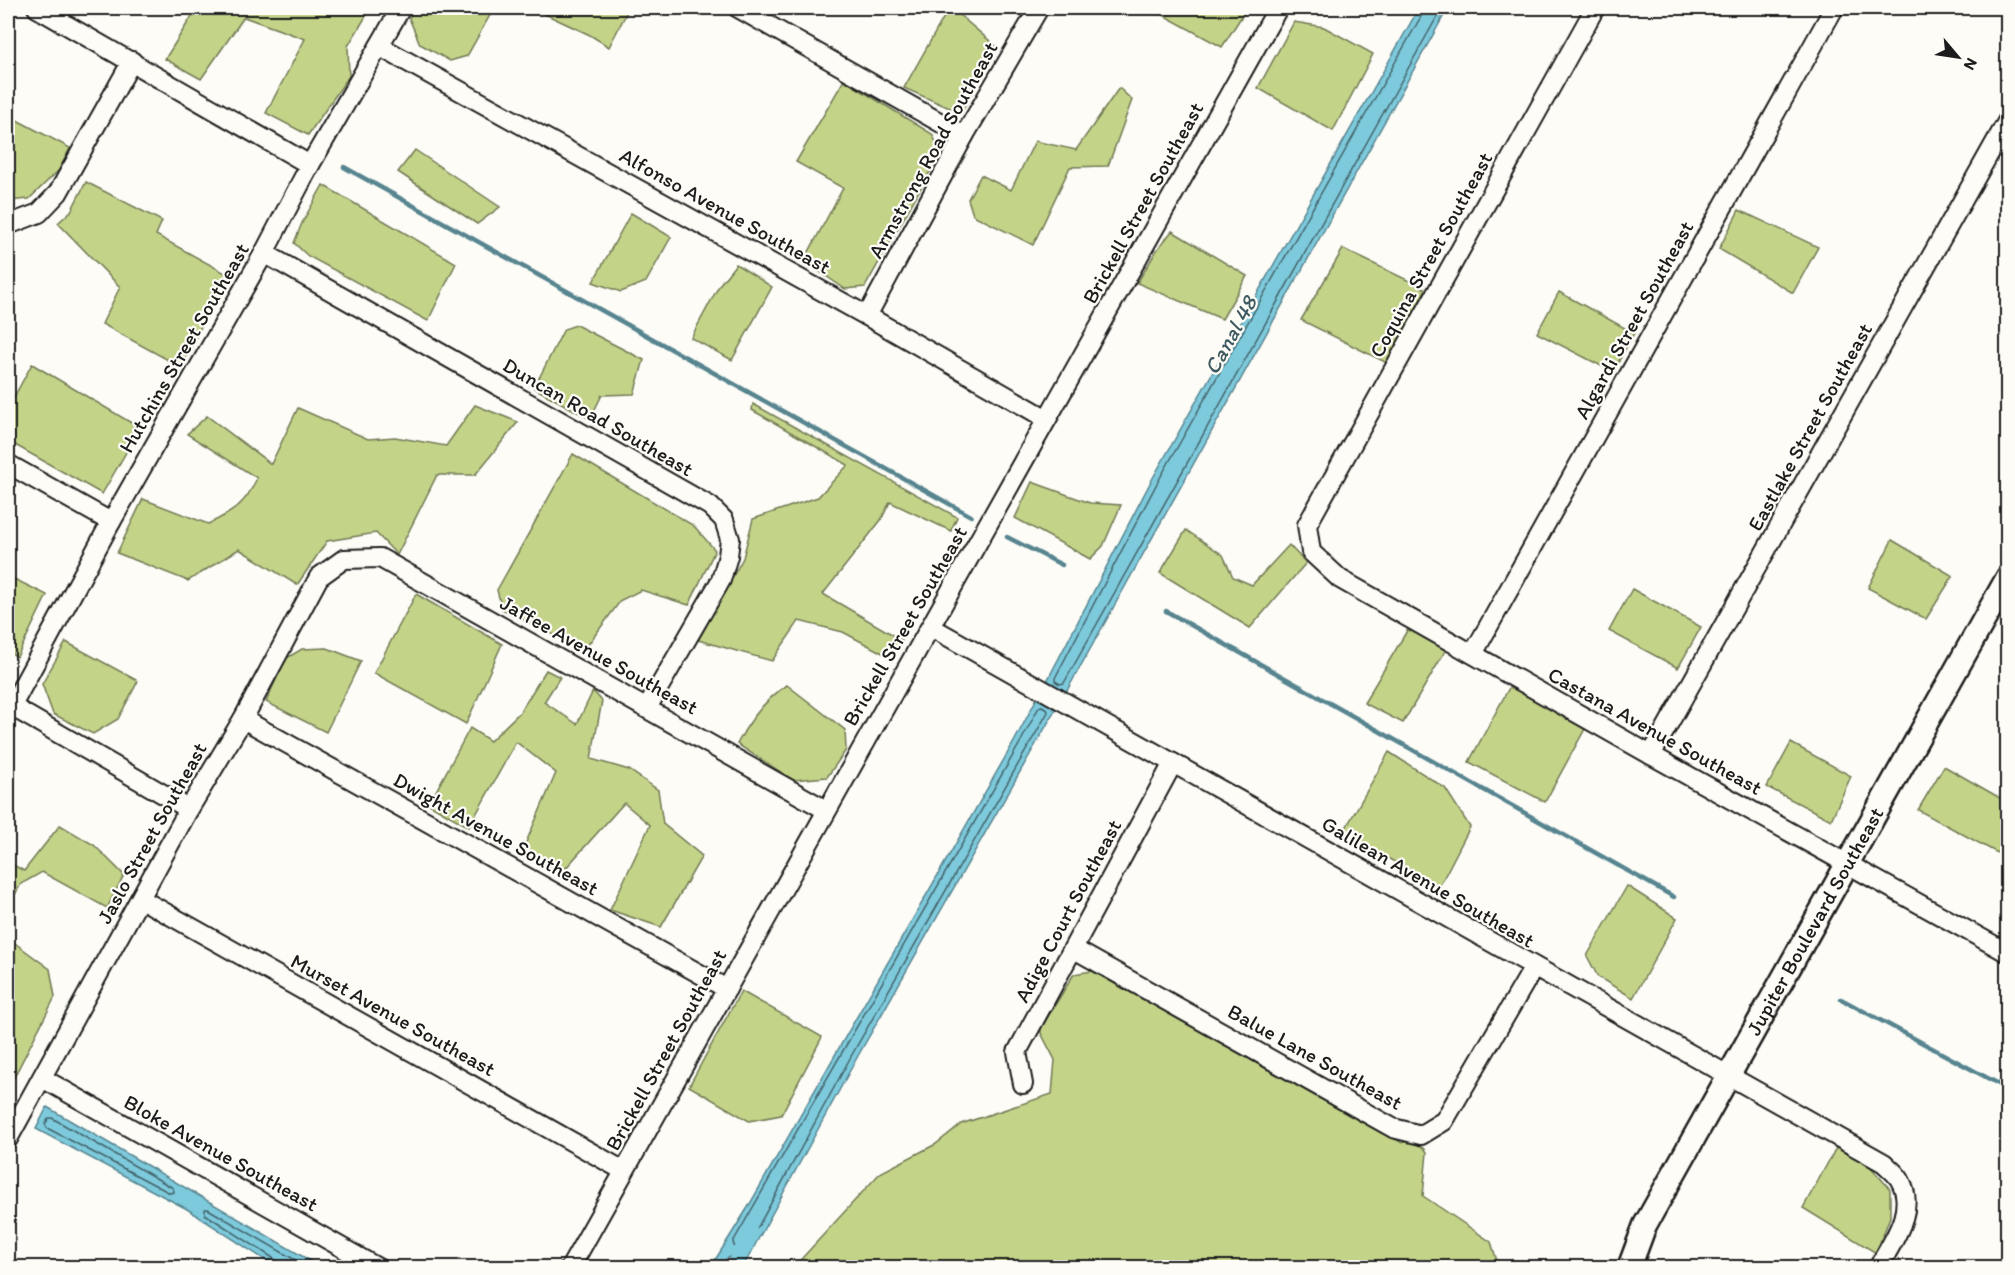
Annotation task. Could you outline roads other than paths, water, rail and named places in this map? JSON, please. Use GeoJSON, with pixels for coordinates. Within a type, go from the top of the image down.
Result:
{"type":"FeatureCollection","features":[{"type":"Feature","properties":{"kind":"street"},"geometry":{"type":"LineString","coordinates":[[37,8],[310,165]]}},
{"type":"Feature","properties":{"kind":"street","name":"Hutchins Street Southeast"},"geometry":{"type":"LineString","coordinates":[[9,709],[111,522],[264,253],[310,165],[401,8]]}},
{"type":"Feature","properties":{"kind":"street"},"geometry":{"type":"LineString","coordinates":[[738,8],[964,136]]}},
{"type":"Feature","properties":{"kind":"street","name":"Armstrong Road Southeast"},"geometry":{"type":"LineString","coordinates":[[867,316],[964,136],[1039,8]]}},
{"type":"Feature","properties":{"kind":"street","name":"Brickell Street Southeast"},"geometry":{"type":"LineString","coordinates":[[570,1268],[1278,8]]}},
{"type":"Feature","properties":{"kind":"street","name":"Coquina Street Southeast"},"geometry":{"type":"LineString","coordinates":[[1307,525],[1595,8]]}},
{"type":"Feature","properties":{"kind":"street","name":"Algardi Street Southeast"},"geometry":{"type":"LineString","coordinates":[[1473,654],[1834,8]]}},
{"type":"Feature","properties":{"kind":"street","name":"Alfonso Avenue Southeast"},"geometry":{"type":"LineString","coordinates":[[379,46],[1047,418]]}},
{"type":"Feature","properties":{"kind":"street"},"geometry":{"type":"LineString","coordinates":[[8,222],[14,224],[39,213],[58,193],[132,61]]}},
{"type":"Feature","properties":{"kind":"street","name":"Eastlake Street Southeast"},"geometry":{"type":"LineString","coordinates":[[1651,755],[2007,120]]}},
{"type":"Feature","properties":{"kind":"street","name":"Duncan Road Southeast"},"geometry":{"type":"LineString","coordinates":[[264,253],[710,506],[724,520],[730,539],[721,580],[647,708]]}},
{"type":"Feature","properties":{"kind":"street"},"geometry":{"type":"LineString","coordinates":[[8,464],[111,522]]}},
{"type":"Feature","properties":{"kind":"street","name":"Castana Avenue Southeast"},"geometry":{"type":"LineString","coordinates":[[1307,525],[1311,552],[1340,579],[2007,953]]}},
{"type":"Feature","properties":{"kind":"street","name":"Jaffee Avenue Southeast"},"geometry":{"type":"LineString","coordinates":[[344,559],[381,558],[826,810]]}},
{"type":"Feature","properties":{"kind":"street","name":"Jaslo Street Southeast"},"geometry":{"type":"LineString","coordinates":[[8,1138],[189,808],[243,718],[319,577],[344,559]]}},
{"type":"Feature","properties":{"kind":"street","name":"Jupiter Boulevard Southeast"},"geometry":{"type":"LineString","coordinates":[[1629,1268],[1645,1225],[2007,577]]}},
{"type":"Feature","properties":{"kind":"street","name":"Galilean Avenue Southeast"},"geometry":{"type":"LineString","coordinates":[[931,627],[1884,1163],[1900,1179],[1905,1194],[1906,1211],[1900,1228],[1878,1268]]}},
{"type":"Feature","properties":{"kind":"street"},"geometry":{"type":"LineString","coordinates":[[9,709],[189,808]]}},
{"type":"Feature","properties":{"kind":"street","name":"Dwight Avenue Southeast"},"geometry":{"type":"LineString","coordinates":[[243,718],[727,989]]}},
{"type":"Feature","properties":{"kind":"street","name":"Adige Court Southeast"},"geometry":{"type":"LineString","coordinates":[[1023,1084],[1017,1053],[1173,763]]}},
{"type":"Feature","properties":{"kind":"street","name":"Murset Avenue Southeast"},"geometry":{"type":"LineString","coordinates":[[141,898],[624,1171]]}},
{"type":"Feature","properties":{"kind":"street","name":"Balue Lane Southeast"},"geometry":{"type":"LineString","coordinates":[[1074,949],[1393,1128],[1421,1135],[1444,1121],[1534,967]]}},
{"type":"Feature","properties":{"kind":"street","name":"Bloke Avenue Southeast"},"geometry":{"type":"LineString","coordinates":[[42,1078],[378,1268]]}},
{"type":"Feature","properties":{"kind":"water"},"geometry":{"type":"Polygon","coordinates":[[[1419,8],[1448,8],[1065,694],[1046,683],[1150,483],[1419,8]]]}},
{"type":"Feature","properties":{"kind":"water"},"geometry":{"type":"Polygon","coordinates":[[[1038,696],[1057,707],[859,1054],[743,1267],[744,1258],[736,1253],[714,1267],[712,1265],[747,1209],[1038,696]]]}},
{"type":"Feature","properties":{"kind":"water"},"geometry":{"type":"Polygon","coordinates":[[[47,1107],[321,1267],[276,1267],[187,1209],[36,1129],[47,1107]]]}},
{"type":"Feature","properties":{"kind":"waterway"},"geometry":{"type":"LineString","coordinates":[[344,167],[971,516]]}},
{"type":"Feature","properties":{"kind":"waterway"},"geometry":{"type":"LineString","coordinates":[[1007,537],[1062,565]]}},
{"type":"Feature","properties":{"kind":"waterway"},"geometry":{"type":"LineString","coordinates":[[1166,611],[1674,897]]}},
{"type":"Feature","properties":{"kind":"waterway"},"geometry":{"type":"LineString","coordinates":[[1841,999],[2008,1089]]}},
{"type":"Feature","properties":{"kind":"waterway"},"geometry":{"type":"LineString","coordinates":[[737,1260],[751,1234]]}},
{"type":"Feature","properties":{"kind":"water label","name":"Canal 48"},"geometry":{"type":"Point","coordinates":[1230,335]}}]}
